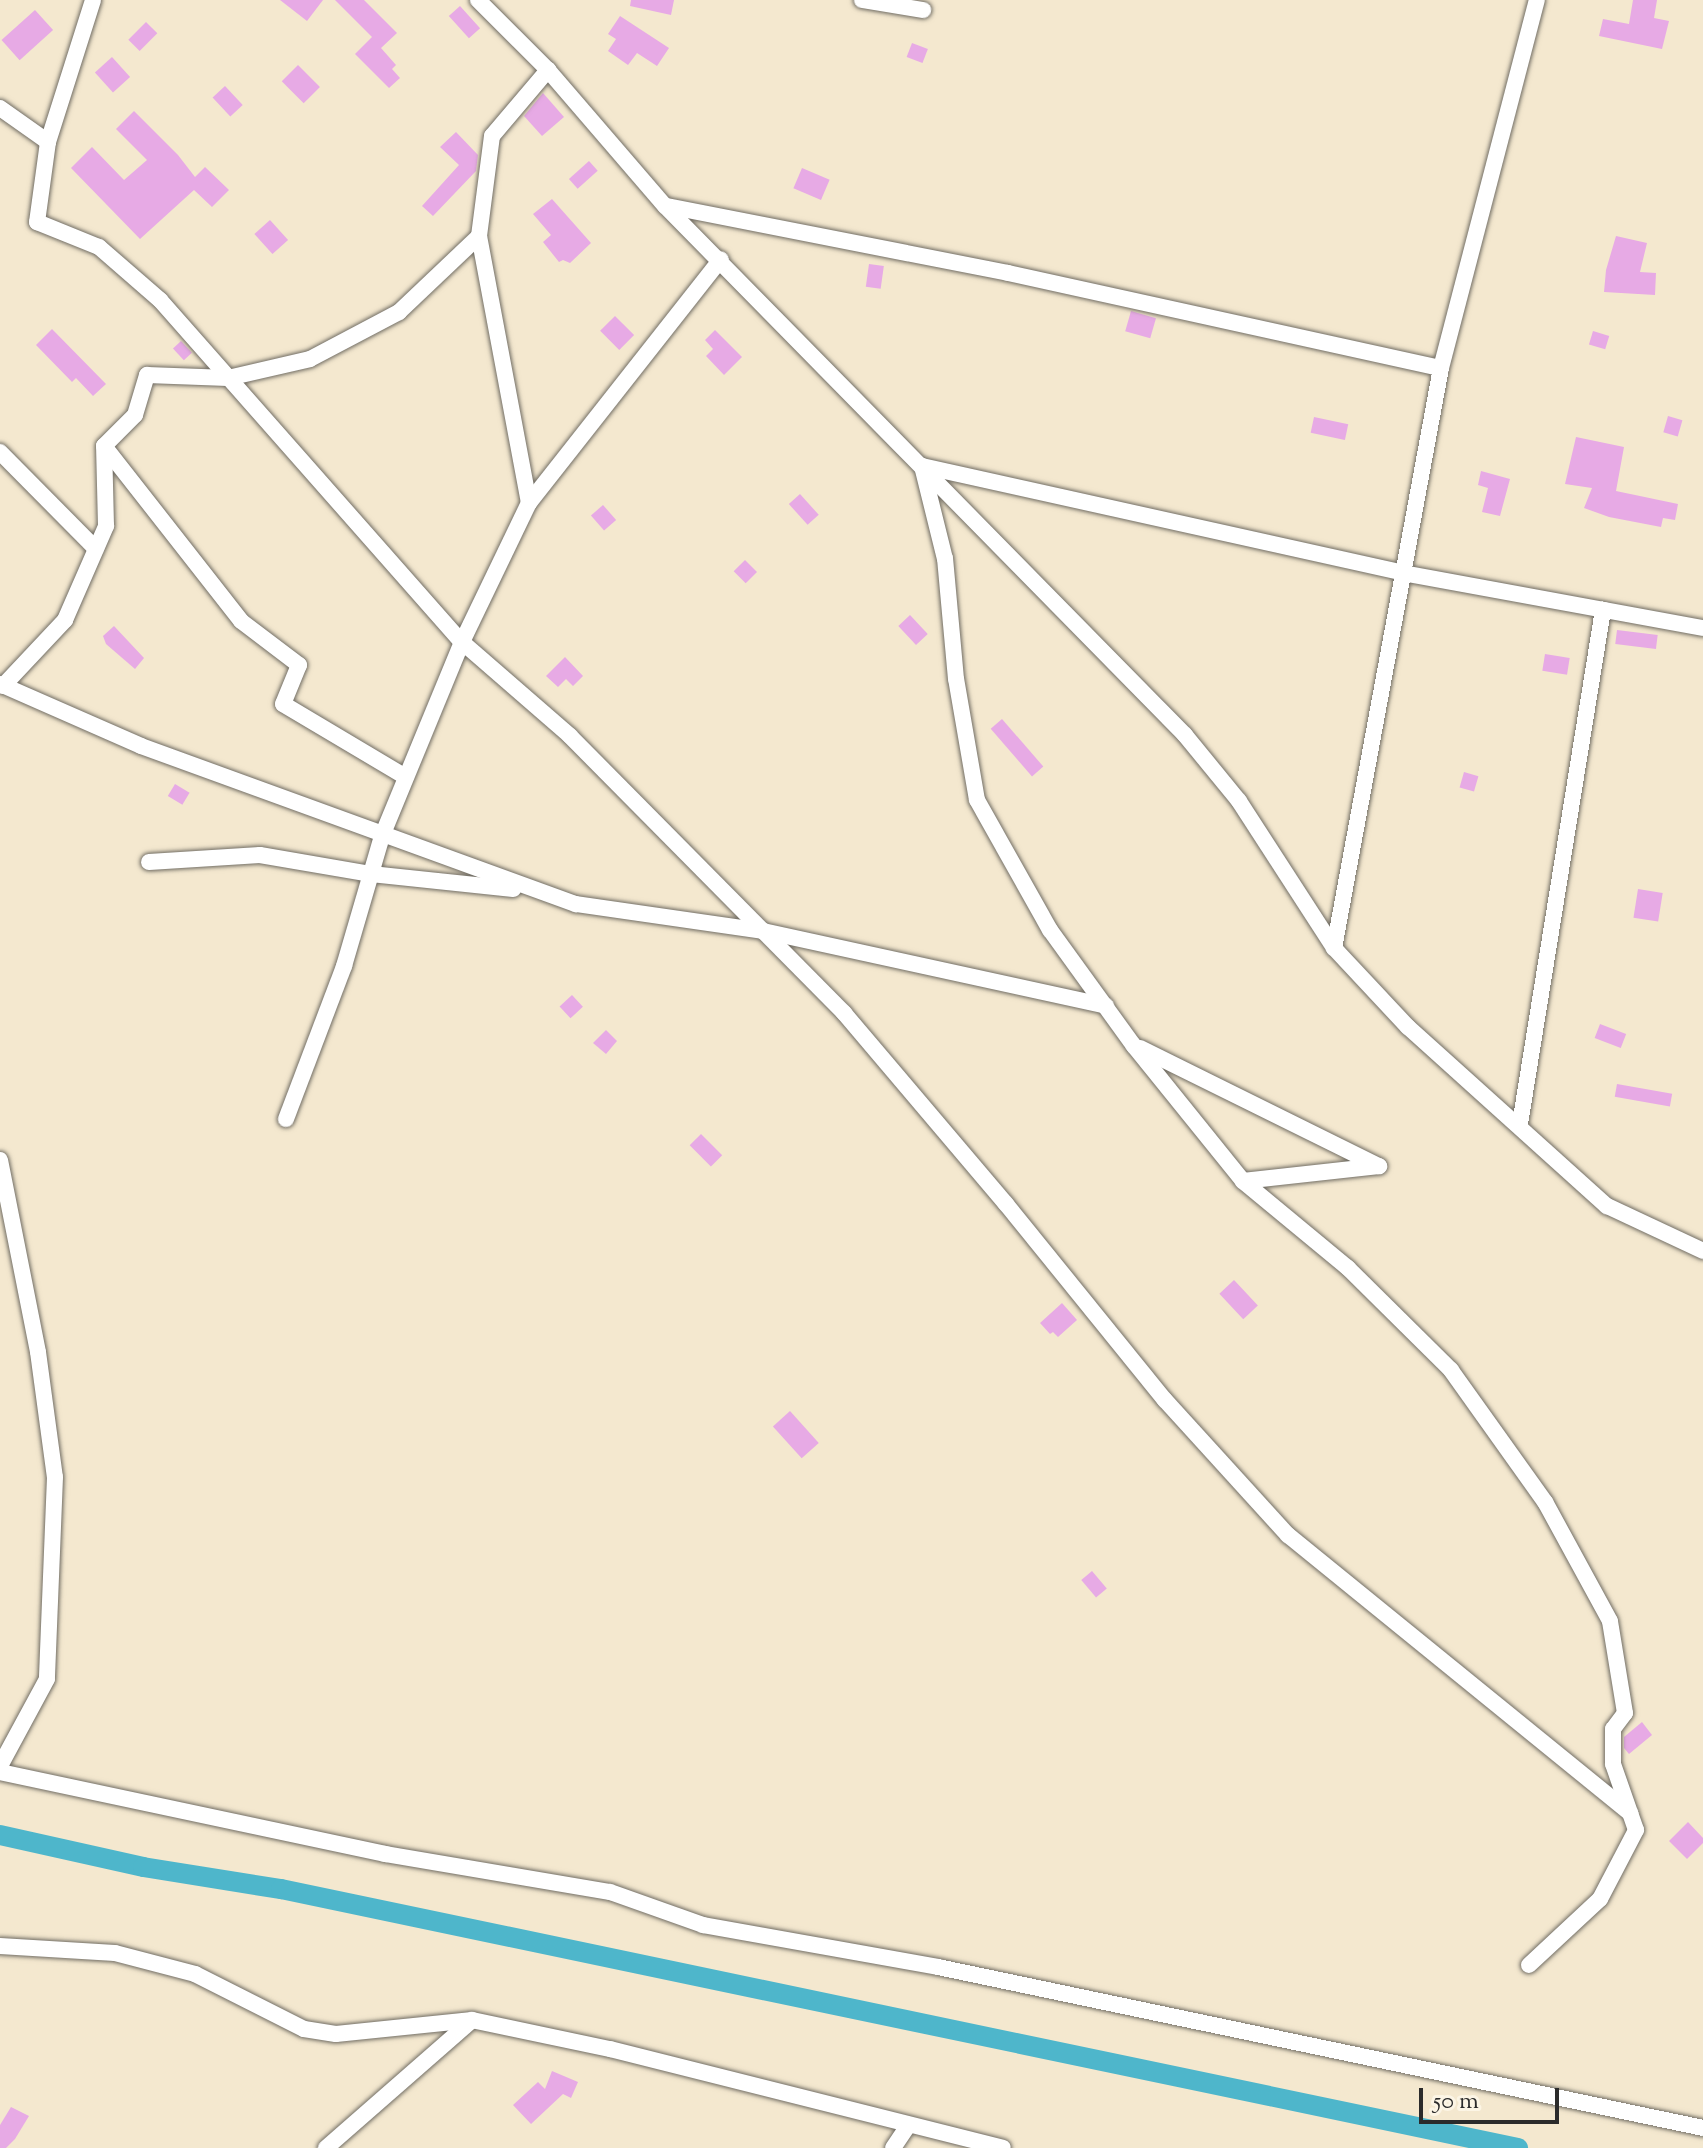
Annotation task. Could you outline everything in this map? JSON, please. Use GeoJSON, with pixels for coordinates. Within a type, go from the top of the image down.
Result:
{"type":"FeatureCollection","features":[{"type":"Feature","properties":{"kind":"street"},"geometry":{"type":"LineString","coordinates":[[93,0],[48,142],[37,222],[99,247],[160,300],[462,642],[570,736],[844,1013],[1006,1204],[1165,1400],[1288,1535],[1630,1813]]}},
{"type":"Feature","properties":{"kind":"street"},"geometry":{"type":"LineString","coordinates":[[478,0],[548,70],[665,206],[721,259],[1185,735],[1239,801],[1334,948],[1408,1027],[1520,1124],[1607,1206],[1703,1251]]}},
{"type":"Feature","properties":{"kind":"street"},"geometry":{"type":"LineString","coordinates":[[862,0],[923,10]]}},
{"type":"Feature","properties":{"kind":"street"},"geometry":{"type":"LineString","coordinates":[[1334,948],[1441,368],[1537,0]]}},
{"type":"Feature","properties":{"kind":"street"},"geometry":{"type":"LineString","coordinates":[[529,503],[479,236],[492,136],[548,70]]}},
{"type":"Feature","properties":{"kind":"street"},"geometry":{"type":"LineString","coordinates":[[0,108],[48,142]]}},
{"type":"Feature","properties":{"kind":"street"},"geometry":{"type":"LineString","coordinates":[[665,206],[1008,273],[1441,368]]}},
{"type":"Feature","properties":{"kind":"street"},"geometry":{"type":"LineString","coordinates":[[479,236],[399,312],[310,359],[228,378],[147,375],[135,415],[104,446],[106,526],[65,620],[2,685],[141,746],[576,904],[763,931],[1106,1006]]}},
{"type":"Feature","properties":{"kind":"street"},"geometry":{"type":"LineString","coordinates":[[286,1119],[344,966],[382,836],[462,642],[529,503],[721,259]]}},
{"type":"Feature","properties":{"kind":"street"},"geometry":{"type":"LineString","coordinates":[[104,446],[241,621],[299,665],[283,704],[406,777]]}},
{"type":"Feature","properties":{"kind":"street"},"geometry":{"type":"LineString","coordinates":[[0,452],[96,549]]}},
{"type":"Feature","properties":{"kind":"street"},"geometry":{"type":"LineString","coordinates":[[922,466],[1403,573],[1703,628]]}},
{"type":"Feature","properties":{"kind":"street"},"geometry":{"type":"LineString","coordinates":[[922,466],[945,559],[956,679],[977,800],[1050,930],[1134,1046],[1243,1181],[1348,1268],[1451,1370],[1545,1502],[1610,1621],[1625,1713],[1613,1729],[1613,1764],[1636,1830],[1600,1899],[1529,1965]]}},
{"type":"Feature","properties":{"kind":"street"},"geometry":{"type":"LineString","coordinates":[[1520,1124],[1603,610]]}},
{"type":"Feature","properties":{"kind":"street"},"geometry":{"type":"LineString","coordinates":[[149,862],[260,855],[371,874],[541,892]]}},
{"type":"Feature","properties":{"kind":"street"},"geometry":{"type":"LineString","coordinates":[[1134,1046],[1379,1166],[1243,1181]]}},
{"type":"Feature","properties":{"kind":"street"},"geometry":{"type":"LineString","coordinates":[[0,1160],[38,1352],[55,1477],[47,1679],[0,1766]]}},
{"type":"Feature","properties":{"kind":"street"},"geometry":{"type":"LineString","coordinates":[[0,1772],[385,1854],[610,1892],[703,1925],[938,1967],[1703,2128]]}},
{"type":"Feature","properties":{"kind":"street"},"geometry":{"type":"LineString","coordinates":[[0,1946],[115,1953],[195,1974],[304,2029],[336,2034],[472,2020],[610,2049],[907,2127],[1003,2148]]}},
{"type":"Feature","properties":{"kind":"street"},"geometry":{"type":"LineString","coordinates":[[326,2148],[472,2020]]}},
{"type":"Feature","properties":{"kind":"street"},"geometry":{"type":"LineString","coordinates":[[893,2148],[907,2127]]}},
{"type":"Feature","properties":{"kind":"building"},"geometry":{"type":"Polygon","coordinates":[[[280,0],[323,0],[307,21],[280,0]]]}},
{"type":"Feature","properties":{"kind":"building"},"geometry":{"type":"Polygon","coordinates":[[[335,0],[364,0],[397,33],[381,48],[396,65],[392,69],[400,78],[389,88],[355,54],[372,37],[335,0]]]}},
{"type":"Feature","properties":{"kind":"building"},"geometry":{"type":"Polygon","coordinates":[[[631,0],[674,0],[671,15],[630,6],[631,0]]]}},
{"type":"Feature","properties":{"kind":"building"},"geometry":{"type":"Polygon","coordinates":[[[1633,0],[1657,0],[1654,18],[1669,21],[1662,49],[1599,36],[1603,19],[1629,24],[1633,0]]]}},
{"type":"Feature","properties":{"kind":"building"},"geometry":{"type":"Polygon","coordinates":[[[460,6],[480,28],[469,38],[449,16],[460,6]]]}},
{"type":"Feature","properties":{"kind":"building"},"geometry":{"type":"Polygon","coordinates":[[[35,10],[53,30],[20,60],[2,40],[35,10]]]}},
{"type":"Feature","properties":{"kind":"building"},"geometry":{"type":"Polygon","coordinates":[[[620,16],[669,48],[657,66],[637,53],[628,65],[608,51],[616,39],[608,34],[620,16]]]}},
{"type":"Feature","properties":{"kind":"building"},"geometry":{"type":"Polygon","coordinates":[[[146,22],[157,33],[140,51],[128,40],[146,22]]]}},
{"type":"Feature","properties":{"kind":"building"},"geometry":{"type":"Polygon","coordinates":[[[912,43],[928,49],[922,63],[907,57],[912,43]]]}},
{"type":"Feature","properties":{"kind":"building"},"geometry":{"type":"Polygon","coordinates":[[[112,57],[130,77],[113,92],[95,72],[112,57]]]}},
{"type":"Feature","properties":{"kind":"building"},"geometry":{"type":"Polygon","coordinates":[[[298,65],[320,87],[304,103],[282,81],[298,65]]]}},
{"type":"Feature","properties":{"kind":"building"},"geometry":{"type":"Polygon","coordinates":[[[225,86],[243,105],[230,117],[213,98],[225,86]]]}},
{"type":"Feature","properties":{"kind":"building"},"geometry":{"type":"Polygon","coordinates":[[[543,93],[564,117],[542,136],[524,116],[543,93]]]}},
{"type":"Feature","properties":{"kind":"building"},"geometry":{"type":"Polygon","coordinates":[[[134,111],[178,155],[195,177],[205,167],[229,190],[212,207],[194,190],[140,239],[71,168],[92,147],[124,180],[147,160],[116,129],[134,111]]]}},
{"type":"Feature","properties":{"kind":"building"},"geometry":{"type":"Polygon","coordinates":[[[456,132],[478,155],[476,171],[433,216],[422,206],[459,165],[440,147],[456,132]]]}},
{"type":"Feature","properties":{"kind":"building"},"geometry":{"type":"Polygon","coordinates":[[[589,161],[598,171],[578,189],[569,179],[589,161]]]}},
{"type":"Feature","properties":{"kind":"building"},"geometry":{"type":"Polygon","coordinates":[[[802,168],[830,180],[821,200],[793,188],[802,168]]]}},
{"type":"Feature","properties":{"kind":"building"},"geometry":{"type":"Polygon","coordinates":[[[552,199],[591,243],[570,263],[559,262],[543,242],[551,235],[533,214],[552,199]]]}},
{"type":"Feature","properties":{"kind":"building"},"geometry":{"type":"Polygon","coordinates":[[[270,220],[288,240],[272,254],[254,234],[270,220]]]}},
{"type":"Feature","properties":{"kind":"building"},"geometry":{"type":"Polygon","coordinates":[[[1616,236],[1647,243],[1640,272],[1656,273],[1655,295],[1604,292],[1606,270],[1616,236]]]}},
{"type":"Feature","properties":{"kind":"building"},"geometry":{"type":"Polygon","coordinates":[[[869,264],[884,266],[881,289],[866,287],[869,264]]]}},
{"type":"Feature","properties":{"kind":"building"},"geometry":{"type":"Polygon","coordinates":[[[1131,311],[1156,318],[1150,338],[1125,331],[1131,311]]]}},
{"type":"Feature","properties":{"kind":"building"},"geometry":{"type":"Polygon","coordinates":[[[615,316],[634,335],[619,350],[600,331],[615,316]]]}},
{"type":"Feature","properties":{"kind":"building"},"geometry":{"type":"Polygon","coordinates":[[[52,329],[106,384],[93,396],[76,378],[72,382],[36,345],[52,329]]]}},
{"type":"Feature","properties":{"kind":"building"},"geometry":{"type":"Polygon","coordinates":[[[715,330],[742,357],[724,375],[706,356],[713,349],[705,340],[715,330]]]}},
{"type":"Feature","properties":{"kind":"building"},"geometry":{"type":"Polygon","coordinates":[[[1593,331],[1609,336],[1605,349],[1589,344],[1593,331]]]}},
{"type":"Feature","properties":{"kind":"building"},"geometry":{"type":"Polygon","coordinates":[[[181,341],[192,353],[184,360],[173,349],[181,341]]]}},
{"type":"Feature","properties":{"kind":"building"},"geometry":{"type":"Polygon","coordinates":[[[1668,416],[1682,420],[1678,436],[1663,432],[1668,416]]]}},
{"type":"Feature","properties":{"kind":"building"},"geometry":{"type":"Polygon","coordinates":[[[1314,417],[1348,424],[1345,440],[1311,433],[1314,417]]]}},
{"type":"Feature","properties":{"kind":"building"},"geometry":{"type":"Polygon","coordinates":[[[1576,437],[1624,447],[1616,491],[1678,504],[1675,520],[1663,518],[1661,527],[1609,517],[1584,508],[1592,488],[1565,484],[1576,437]]]}},
{"type":"Feature","properties":{"kind":"building"},"geometry":{"type":"Polygon","coordinates":[[[1481,471],[1510,479],[1500,516],[1482,512],[1488,488],[1478,485],[1481,471]]]}},
{"type":"Feature","properties":{"kind":"building"},"geometry":{"type":"Polygon","coordinates":[[[800,494],[819,515],[808,525],[789,504],[800,494]]]}},
{"type":"Feature","properties":{"kind":"building"},"geometry":{"type":"Polygon","coordinates":[[[603,505],[616,520],[604,531],[591,515],[603,505]]]}},
{"type":"Feature","properties":{"kind":"building"},"geometry":{"type":"Polygon","coordinates":[[[745,560],[757,572],[746,583],[734,571],[745,560]]]}},
{"type":"Feature","properties":{"kind":"building"},"geometry":{"type":"Polygon","coordinates":[[[910,615],[928,634],[916,645],[898,626],[910,615]]]}},
{"type":"Feature","properties":{"kind":"building"},"geometry":{"type":"Polygon","coordinates":[[[114,626],[144,658],[135,669],[106,644],[103,636],[114,626]]]}},
{"type":"Feature","properties":{"kind":"building"},"geometry":{"type":"Polygon","coordinates":[[[1617,630],[1658,635],[1656,649],[1615,644],[1617,630]]]}},
{"type":"Feature","properties":{"kind":"building"},"geometry":{"type":"Polygon","coordinates":[[[1545,654],[1570,658],[1567,675],[1542,671],[1545,654]]]}},
{"type":"Feature","properties":{"kind":"building"},"geometry":{"type":"Polygon","coordinates":[[[565,657],[583,676],[573,686],[566,679],[558,687],[546,676],[565,657]]]}},
{"type":"Feature","properties":{"kind":"building"},"geometry":{"type":"Polygon","coordinates":[[[1002,719],[1043,767],[1032,776],[991,729],[1002,719]]]}},
{"type":"Feature","properties":{"kind":"building"},"geometry":{"type":"Polygon","coordinates":[[[1464,772],[1478,776],[1474,792],[1460,787],[1464,772]]]}},
{"type":"Feature","properties":{"kind":"building"},"geometry":{"type":"Polygon","coordinates":[[[175,784],[190,793],[182,805],[168,796],[175,784]]]}},
{"type":"Feature","properties":{"kind":"building"},"geometry":{"type":"Polygon","coordinates":[[[1638,889],[1663,893],[1658,922],[1633,918],[1638,889]]]}},
{"type":"Feature","properties":{"kind":"building"},"geometry":{"type":"Polygon","coordinates":[[[572,995],[583,1007],[570,1018],[560,1007],[572,995]]]}},
{"type":"Feature","properties":{"kind":"building"},"geometry":{"type":"Polygon","coordinates":[[[1600,1024],[1626,1034],[1621,1048],[1595,1038],[1600,1024]]]}},
{"type":"Feature","properties":{"kind":"building"},"geometry":{"type":"Polygon","coordinates":[[[606,1030],[617,1041],[606,1054],[593,1043],[606,1030]]]}},
{"type":"Feature","properties":{"kind":"building"},"geometry":{"type":"Polygon","coordinates":[[[1617,1084],[1672,1094],[1670,1107],[1615,1097],[1617,1084]]]}},
{"type":"Feature","properties":{"kind":"building"},"geometry":{"type":"Polygon","coordinates":[[[701,1134],[722,1155],[711,1167],[690,1145],[701,1134]]]}},
{"type":"Feature","properties":{"kind":"building"},"geometry":{"type":"Polygon","coordinates":[[[1234,1280],[1258,1306],[1243,1319],[1219,1294],[1234,1280]]]}},
{"type":"Feature","properties":{"kind":"building"},"geometry":{"type":"Polygon","coordinates":[[[1062,1303],[1077,1320],[1058,1337],[1053,1332],[1050,1334],[1040,1323],[1062,1303]]]}},
{"type":"Feature","properties":{"kind":"building"},"geometry":{"type":"Polygon","coordinates":[[[790,1411],[819,1443],[802,1458],[773,1426],[790,1411]]]}},
{"type":"Feature","properties":{"kind":"building"},"geometry":{"type":"Polygon","coordinates":[[[1092,1571],[1107,1589],[1096,1598],[1081,1580],[1092,1571]]]}},
{"type":"Feature","properties":{"kind":"building"},"geometry":{"type":"Polygon","coordinates":[[[1642,1722],[1652,1735],[1629,1754],[1624,1748],[1624,1737],[1642,1722]]]}},
{"type":"Feature","properties":{"kind":"building"},"geometry":{"type":"Polygon","coordinates":[[[1688,1822],[1703,1838],[1703,1843],[1687,1859],[1669,1841],[1688,1822]]]}},
{"type":"Feature","properties":{"kind":"building"},"geometry":{"type":"Polygon","coordinates":[[[552,2071],[578,2082],[571,2098],[563,2094],[531,2124],[513,2105],[538,2082],[545,2089],[552,2071]]]}},
{"type":"Feature","properties":{"kind":"building"},"geometry":{"type":"Polygon","coordinates":[[[11,2107],[29,2116],[15,2139],[6,2148],[0,2148],[0,2125],[11,2107]]]}},
{"type":"Feature","properties":{"kind":"waterway"},"geometry":{"type":"LineString","coordinates":[[0,1835],[143,1867],[281,1889],[1518,2148]]}}]}
